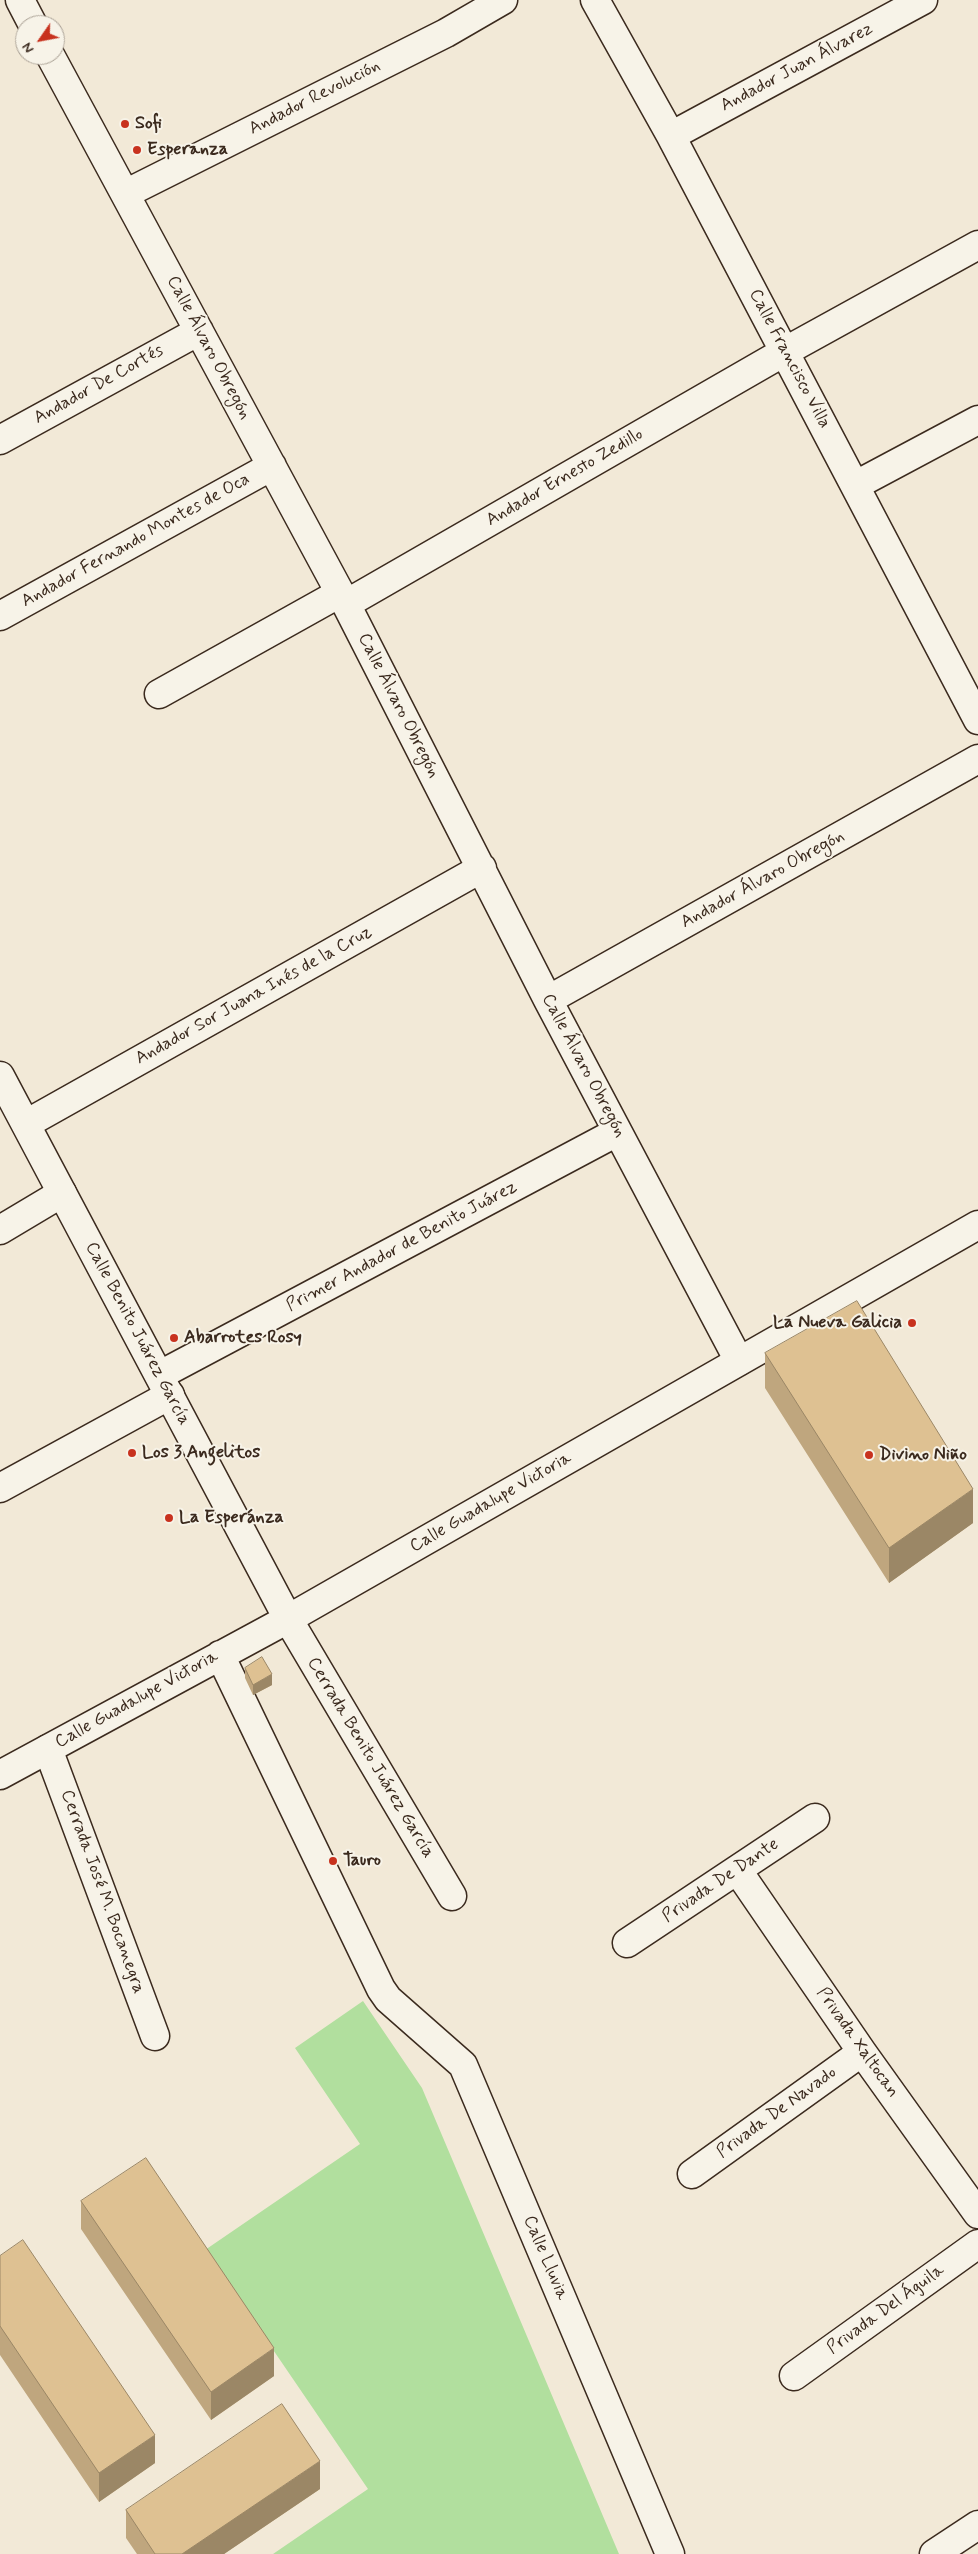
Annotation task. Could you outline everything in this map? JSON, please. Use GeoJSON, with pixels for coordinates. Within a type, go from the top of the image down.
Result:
{"type":"FeatureCollection","features":[{"type":"Feature","properties":{"kind":"street"},"geometry":{"type":"LineString","coordinates":[[20,0],[28,15]]}},
{"type":"Feature","properties":{"kind":"street","name":"Andador Revolución"},"geometry":{"type":"LineString","coordinates":[[126,194],[446,33],[503,0]]}},
{"type":"Feature","properties":{"kind":"street","name":"Calle Francisco Villa"},"geometry":{"type":"LineString","coordinates":[[595,0],[671,136],[978,720]]}},
{"type":"Feature","properties":{"kind":"street","name":"Andador Juan Álvarez"},"geometry":{"type":"LineString","coordinates":[[671,136],[923,0]]}},
{"type":"Feature","properties":{"kind":"street","name":"Calle Álvaro Obregón"},"geometry":{"type":"LineString","coordinates":[[55,65],[343,599],[548,1000],[739,1361]]}},
{"type":"Feature","properties":{"kind":"street","name":"Andador Ernesto Zedillo"},"geometry":{"type":"LineString","coordinates":[[158,694],[343,599],[978,245]]}},
{"type":"Feature","properties":{"kind":"street","name":"Andador De Cortés"},"geometry":{"type":"LineString","coordinates":[[0,440],[199,331]]}},
{"type":"Feature","properties":{"kind":"street"},"geometry":{"type":"LineString","coordinates":[[856,485],[978,420]]}},
{"type":"Feature","properties":{"kind":"street","name":"Andador Fernando Montes de Oca"},"geometry":{"type":"LineString","coordinates":[[0,616],[272,466]]}},
{"type":"Feature","properties":{"kind":"street","name":"Andador Álvaro Obregón"},"geometry":{"type":"LineString","coordinates":[[548,1000],[978,759]]}},
{"type":"Feature","properties":{"kind":"street","name":"Andador Sor Juana Inés de la Cruz"},"geometry":{"type":"LineString","coordinates":[[26,1124],[482,868]]}},
{"type":"Feature","properties":{"kind":"street","name":"Calle Benito Juárez García"},"geometry":{"type":"LineString","coordinates":[[0,1076],[288,1619]]}},
{"type":"Feature","properties":{"kind":"street","name":"Primer Andador de Benito Juárez"},"geometry":{"type":"LineString","coordinates":[[0,1488],[165,1385],[617,1132]]}},
{"type":"Feature","properties":{"kind":"street"},"geometry":{"type":"LineString","coordinates":[[0,1230],[62,1192]]}},
{"type":"Feature","properties":{"kind":"street","name":"Calle Guadalupe Victoria"},"geometry":{"type":"LineString","coordinates":[[0,1775],[288,1619],[978,1225]]}},
{"type":"Feature","properties":{"kind":"street","name":"Cerrada Benito Juárez García"},"geometry":{"type":"LineString","coordinates":[[288,1619],[452,1896]]}},
{"type":"Feature","properties":{"kind":"street","name":"Calle Lluvia"},"geometry":{"type":"LineString","coordinates":[[220,1655],[381,1989],[388,1999],[463,2065],[670,2554]]}},
{"type":"Feature","properties":{"kind":"street","name":"Cerrada José M. Bocanegra"},"geometry":{"type":"LineString","coordinates":[[48,1749],[155,2036]]}},
{"type":"Feature","properties":{"kind":"street","name":"Privada De Dante"},"geometry":{"type":"LineString","coordinates":[[627,1943],[738,1871],[815,1818]]}},
{"type":"Feature","properties":{"kind":"street","name":"Privada Xaltocan"},"geometry":{"type":"LineString","coordinates":[[738,1871],[862,2052],[978,2214]]}},
{"type":"Feature","properties":{"kind":"street","name":"Privada De Navado"},"geometry":{"type":"LineString","coordinates":[[692,2174],[862,2052]]}},
{"type":"Feature","properties":{"kind":"street","name":"Privada Del Águila"},"geometry":{"type":"LineString","coordinates":[[794,2376],[978,2244]]}},
{"type":"Feature","properties":{"kind":"street"},"geometry":{"type":"LineString","coordinates":[[934,2554],[978,2525]]}},
{"type":"Feature","properties":{"kind":"green space"},"geometry":{"type":"Polygon","coordinates":[[[363,2001],[422,2088],[619,2554],[273,2554],[368,2489],[205,2250],[360,2144],[295,2048],[363,2001]]]}},
{"type":"Feature","properties":{"kind":"building","name":"Divino Niño"},"geometry":{"type":"Polygon","coordinates":[[[857,1301],[973,1489],[889,1548],[765,1353],[857,1301]]]}},
{"type":"Feature","properties":{"kind":"building"},"geometry":{"type":"Polygon","coordinates":[[[262,1657],[272,1674],[253,1685],[245,1668],[262,1657]]]}},
{"type":"Feature","properties":{"kind":"building"},"geometry":{"type":"Polygon","coordinates":[[[146,2158],[274,2348],[211,2392],[81,2201],[146,2158]]]}},
{"type":"Feature","properties":{"kind":"building"},"geometry":{"type":"Polygon","coordinates":[[[23,2240],[155,2435],[99,2473],[0,2326],[0,2256],[23,2240]]]}},
{"type":"Feature","properties":{"kind":"building"},"geometry":{"type":"Polygon","coordinates":[[[282,2404],[320,2461],[182,2554],[155,2554],[126,2510],[282,2404]]]}},
{"type":"Feature","properties":{"kind":"place","name":"Sofi"},"geometry":{"type":"Point","coordinates":[125,124]}},
{"type":"Feature","properties":{"kind":"place","name":"Esperanza"},"geometry":{"type":"Point","coordinates":[137,150]}},
{"type":"Feature","properties":{"kind":"place","name":"La Nueva Galicia"},"geometry":{"type":"Point","coordinates":[912,1323]}},
{"type":"Feature","properties":{"kind":"place","name":"Abarrotes Rosy"},"geometry":{"type":"Point","coordinates":[174,1338]}},
{"type":"Feature","properties":{"kind":"place","name":"Los 3 Angelitos"},"geometry":{"type":"Point","coordinates":[132,1453]}},
{"type":"Feature","properties":{"kind":"place","name":"Divino Niño"},"geometry":{"type":"Point","coordinates":[869,1455]}},
{"type":"Feature","properties":{"kind":"place","name":"La Esperánza"},"geometry":{"type":"Point","coordinates":[169,1518]}},
{"type":"Feature","properties":{"kind":"place","name":"Tauro"},"geometry":{"type":"Point","coordinates":[333,1861]}}]}
